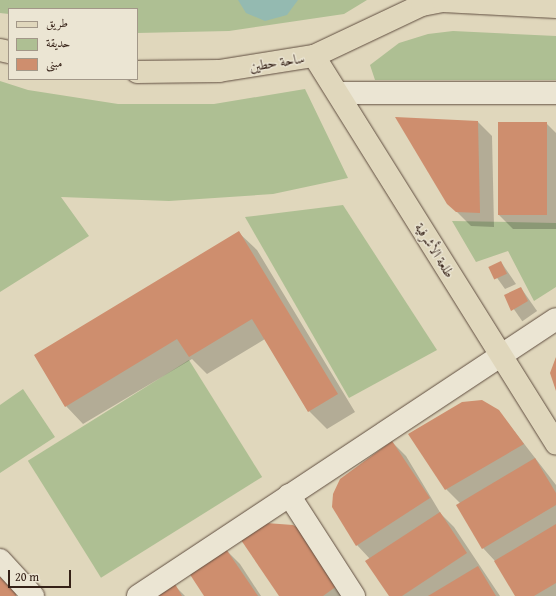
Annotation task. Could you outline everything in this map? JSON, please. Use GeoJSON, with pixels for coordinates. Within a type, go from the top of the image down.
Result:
{"type":"FeatureCollection","features":[{"type":"Feature","properties":{"kind":"main road","name":"ساحة حطين"},"geometry":{"type":"LineString","coordinates":[[138,72],[219,71],[314,56],[370,30],[398,0]]}},
{"type":"Feature","properties":{"kind":"main road"},"geometry":{"type":"LineString","coordinates":[[370,30],[422,6],[443,1],[556,7]]}},
{"type":"Feature","properties":{"kind":"main road","name":"طلعة الأشرفية"},"geometry":{"type":"LineString","coordinates":[[314,56],[500,357],[556,444]]}},
{"type":"Feature","properties":{"kind":"street"},"geometry":{"type":"LineString","coordinates":[[338,93],[556,93]]}},
{"type":"Feature","properties":{"kind":"street"},"geometry":{"type":"LineString","coordinates":[[138,596],[556,319]]}},
{"type":"Feature","properties":{"kind":"street"},"geometry":{"type":"LineString","coordinates":[[289,495],[354,596]]}},
{"type":"Feature","properties":{"kind":"street"},"geometry":{"type":"LineString","coordinates":[[0,560],[33,596]]}},
{"type":"Feature","properties":{"kind":"green space"},"geometry":{"type":"Polygon","coordinates":[[[0,0],[367,0],[344,14],[229,31],[138,33],[138,8],[8,8],[8,14],[0,13],[0,0]]]}},
{"type":"Feature","properties":{"kind":"green space"},"geometry":{"type":"Polygon","coordinates":[[[453,31],[556,36],[556,80],[375,80],[370,65],[399,43],[428,34],[453,31]]]}},
{"type":"Feature","properties":{"kind":"green space"},"geometry":{"type":"Polygon","coordinates":[[[0,81],[28,90],[118,104],[214,104],[305,89],[348,178],[273,194],[169,201],[61,197],[89,236],[0,292],[0,81]]]}},
{"type":"Feature","properties":{"kind":"green space"},"geometry":{"type":"Polygon","coordinates":[[[343,205],[437,350],[349,398],[245,217],[343,205]]]}},
{"type":"Feature","properties":{"kind":"green space"},"geometry":{"type":"Polygon","coordinates":[[[452,221],[556,223],[556,287],[534,301],[508,251],[476,262],[452,221]]]}},
{"type":"Feature","properties":{"kind":"green space"},"geometry":{"type":"Polygon","coordinates":[[[189,360],[262,477],[101,578],[28,461],[189,360]]]}},
{"type":"Feature","properties":{"kind":"green space"},"geometry":{"type":"Polygon","coordinates":[[[23,389],[55,437],[0,473],[0,405],[23,389]]]}},
{"type":"Feature","properties":{"kind":"water"},"geometry":{"type":"Polygon","coordinates":[[[238,0],[298,0],[287,15],[265,21],[246,13],[238,0]]]}},
{"type":"Feature","properties":{"kind":"building"},"geometry":{"type":"Polygon","coordinates":[[[395,117],[478,121],[480,213],[456,212],[447,204],[395,117]]]}},
{"type":"Feature","properties":{"kind":"building"},"geometry":{"type":"Polygon","coordinates":[[[498,122],[547,122],[547,215],[498,215],[498,122]]]}},
{"type":"Feature","properties":{"kind":"building"},"geometry":{"type":"Polygon","coordinates":[[[239,231],[338,394],[308,412],[252,319],[189,357],[177,339],[65,407],[34,355],[239,231]]]}},
{"type":"Feature","properties":{"kind":"building"},"geometry":{"type":"Polygon","coordinates":[[[501,261],[507,274],[494,280],[488,267],[501,261]]]}},
{"type":"Feature","properties":{"kind":"building"},"geometry":{"type":"Polygon","coordinates":[[[521,287],[528,301],[511,311],[504,295],[521,287]]]}},
{"type":"Feature","properties":{"kind":"building"},"geometry":{"type":"Polygon","coordinates":[[[556,357],[556,391],[550,373],[556,357]]]}},
{"type":"Feature","properties":{"kind":"building"},"geometry":{"type":"Polygon","coordinates":[[[482,400],[499,410],[524,444],[445,490],[408,434],[462,402],[482,400]]]}},
{"type":"Feature","properties":{"kind":"building"},"geometry":{"type":"Polygon","coordinates":[[[392,441],[430,498],[356,546],[332,507],[333,494],[340,479],[392,441]]]}},
{"type":"Feature","properties":{"kind":"building"},"geometry":{"type":"Polygon","coordinates":[[[535,458],[556,493],[556,505],[482,549],[456,505],[535,458]]]}},
{"type":"Feature","properties":{"kind":"building"},"geometry":{"type":"Polygon","coordinates":[[[440,512],[467,553],[402,596],[389,596],[365,561],[440,512]]]}},
{"type":"Feature","properties":{"kind":"building"},"geometry":{"type":"Polygon","coordinates":[[[266,523],[293,525],[305,532],[341,583],[323,596],[279,596],[241,540],[266,523]]]}},
{"type":"Feature","properties":{"kind":"building"},"geometry":{"type":"Polygon","coordinates":[[[556,524],[556,583],[534,596],[515,596],[494,561],[556,524]]]}},
{"type":"Feature","properties":{"kind":"building"},"geometry":{"type":"Polygon","coordinates":[[[226,549],[258,596],[204,596],[189,573],[226,549]]]}},
{"type":"Feature","properties":{"kind":"building"},"geometry":{"type":"Polygon","coordinates":[[[478,566],[496,596],[428,596],[478,566]]]}},
{"type":"Feature","properties":{"kind":"building"},"geometry":{"type":"Polygon","coordinates":[[[0,570],[16,585],[16,596],[0,596],[0,570]]]}},
{"type":"Feature","properties":{"kind":"building"},"geometry":{"type":"Polygon","coordinates":[[[175,584],[182,596],[156,596],[175,584]]]}}]}
